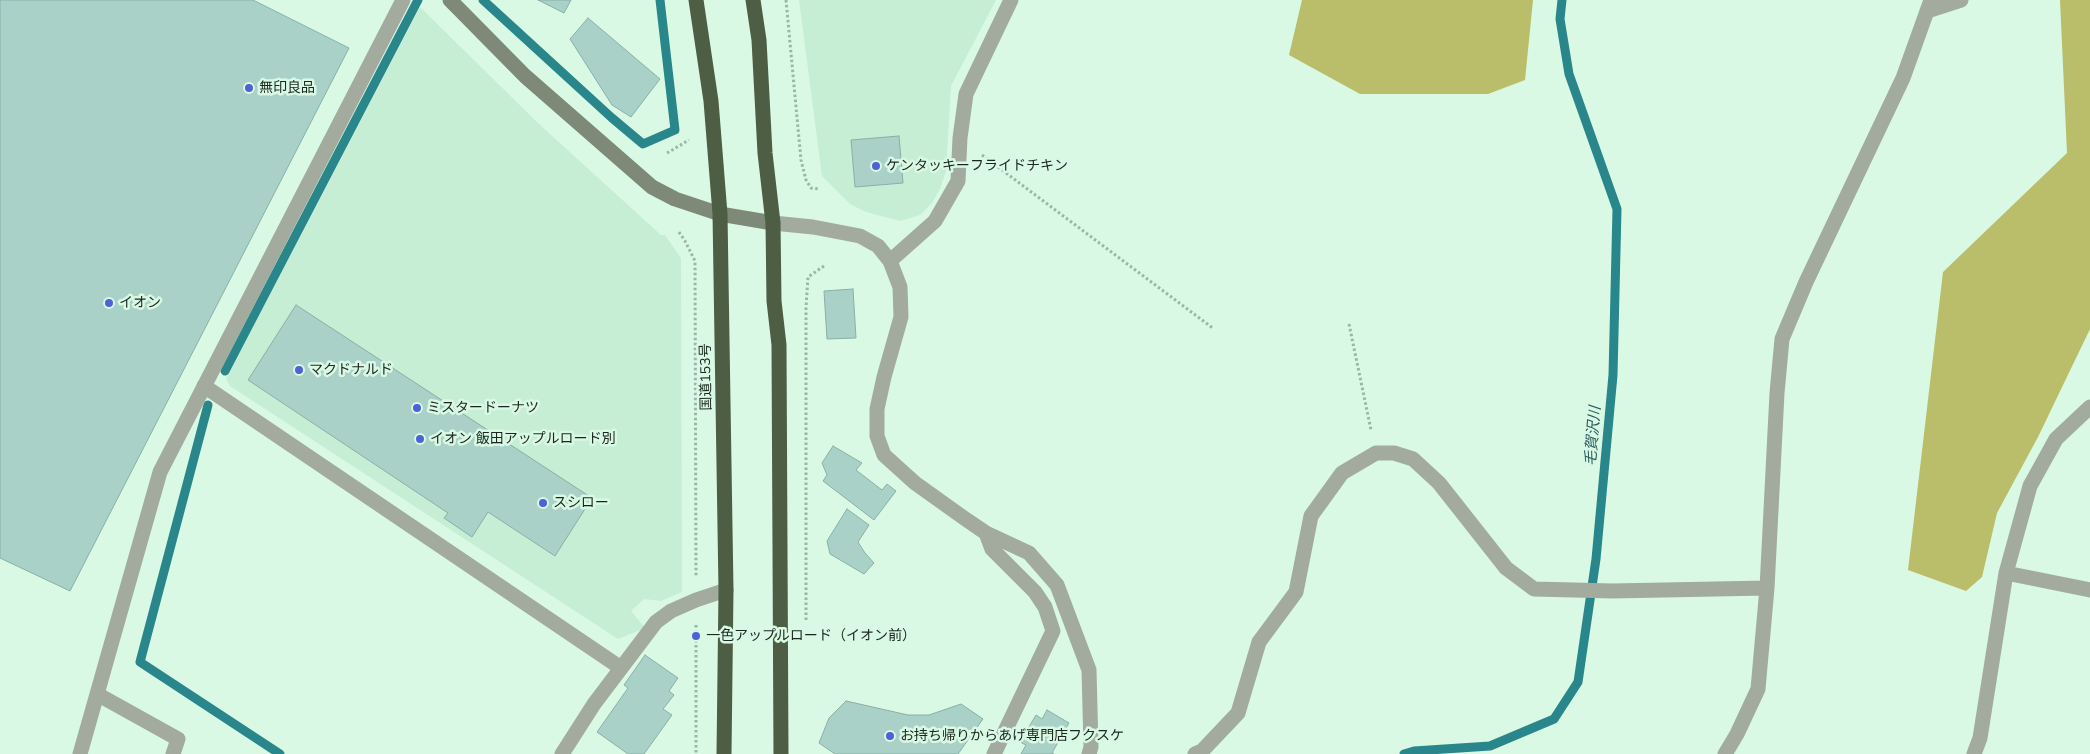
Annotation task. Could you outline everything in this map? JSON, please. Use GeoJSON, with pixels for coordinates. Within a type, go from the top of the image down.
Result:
{"type":"FeatureCollection","features":[{"type":"Feature","properties":{"kind":"highway","name":"国道153号"},"geometry":{"type":"LineString","coordinates":[[696,0],[711,101],[720,214],[726,590],[724,754]]}},
{"type":"Feature","properties":{"kind":"highway"},"geometry":{"type":"LineString","coordinates":[[753,0],[758,40],[764,153],[773,223],[774,301],[779,346],[781,754]]}},
{"type":"Feature","properties":{"kind":"street"},"geometry":{"type":"LineString","coordinates":[[80,754],[160,472],[403,0]]}},
{"type":"Feature","properties":{"kind":"street"},"geometry":{"type":"LineString","coordinates":[[450,0],[525,76],[652,187],[675,199],[720,214],[860,236],[878,246],[890,261],[900,287],[901,317],[884,376],[877,409],[877,436],[880,446],[884,455],[915,483],[986,533],[1029,553],[1057,586],[1090,670],[1091,747],[1089,754]]}},
{"type":"Feature","properties":{"kind":"street"},"geometry":{"type":"LineString","coordinates":[[890,261],[935,221],[958,181],[960,138],[966,94],[1011,0]]}},
{"type":"Feature","properties":{"kind":"street"},"geometry":{"type":"LineString","coordinates":[[1725,754],[1737,734],[1758,689],[1768,588],[1777,394],[1782,339],[1806,282],[1902,78],[1929,6],[1961,0]]}},
{"type":"Feature","properties":{"kind":"street"},"geometry":{"type":"LineString","coordinates":[[204,386],[621,668]]}},
{"type":"Feature","properties":{"kind":"street"},"geometry":{"type":"LineString","coordinates":[[1974,754],[1980,738],[2006,573],[2030,486],[2056,439],[2090,407]]}},
{"type":"Feature","properties":{"kind":"street"},"geometry":{"type":"LineString","coordinates":[[1195,754],[1202,751],[1238,713],[1259,642],[1296,592],[1312,516],[1342,473],[1376,453],[1394,453],[1414,459],[1440,483],[1506,568],[1534,589],[1612,591],[1768,588]]}},
{"type":"Feature","properties":{"kind":"street"},"geometry":{"type":"LineString","coordinates":[[986,533],[992,549],[1035,592],[1045,607],[1053,631],[994,754]]}},
{"type":"Feature","properties":{"kind":"street"},"geometry":{"type":"LineString","coordinates":[[2006,573],[2090,590]]}},
{"type":"Feature","properties":{"kind":"street"},"geometry":{"type":"LineString","coordinates":[[562,754],[594,704],[656,622],[671,611],[726,590]]}},
{"type":"Feature","properties":{"kind":"street"},"geometry":{"type":"LineString","coordinates":[[97,694],[178,739],[173,754]]}},
{"type":"Feature","properties":{"kind":"path"},"geometry":{"type":"LineString","coordinates":[[786,0],[801,160],[806,180],[811,188],[820,189]]}},
{"type":"Feature","properties":{"kind":"path"},"geometry":{"type":"LineString","coordinates":[[960,138],[1214,329]]}},
{"type":"Feature","properties":{"kind":"path"},"geometry":{"type":"LineString","coordinates":[[679,232],[695,261],[696,754]]}},
{"type":"Feature","properties":{"kind":"path"},"geometry":{"type":"LineString","coordinates":[[806,622],[806,307],[808,277],[824,266]]}},
{"type":"Feature","properties":{"kind":"path"},"geometry":{"type":"LineString","coordinates":[[1350,324],[1376,453]]}},
{"type":"Feature","properties":{"kind":"shaded area"},"geometry":{"type":"Polygon","coordinates":[[[799,0],[996,0],[951,86],[946,171],[940,189],[932,203],[920,215],[900,221],[866,212],[850,204],[822,176],[799,0]]]}},
{"type":"Feature","properties":{"kind":"shaded area"},"geometry":{"type":"Polygon","coordinates":[[[420,7],[539,124],[661,235],[665,235],[681,258],[682,592],[661,601],[644,599],[631,611],[645,628],[618,639],[230,386],[226,379],[420,7]]]}},
{"type":"Feature","properties":{"kind":"green space"},"geometry":{"type":"Polygon","coordinates":[[[1302,0],[1533,0],[1525,80],[1488,94],[1360,94],[1289,55],[1302,0]]]}},
{"type":"Feature","properties":{"kind":"green space"},"geometry":{"type":"Polygon","coordinates":[[[2060,0],[2090,0],[2090,329],[2038,437],[1997,513],[1982,577],[1966,591],[1908,570],[1943,272],[2067,153],[2060,0]]]}},
{"type":"Feature","properties":{"kind":"building","name":"イオン"},"geometry":{"type":"Polygon","coordinates":[[[0,0],[253,0],[349,48],[70,591],[0,558],[0,0]]]}},
{"type":"Feature","properties":{"kind":"building"},"geometry":{"type":"Polygon","coordinates":[[[538,0],[571,0],[564,13],[538,0]]]}},
{"type":"Feature","properties":{"kind":"building"},"geometry":{"type":"Polygon","coordinates":[[[588,18],[660,79],[631,117],[612,105],[570,39],[588,18]]]}},
{"type":"Feature","properties":{"kind":"building"},"geometry":{"type":"Polygon","coordinates":[[[899,136],[903,183],[855,187],[851,140],[899,136]]]}},
{"type":"Feature","properties":{"kind":"building"},"geometry":{"type":"Polygon","coordinates":[[[853,289],[856,338],[827,339],[824,291],[853,289]]]}},
{"type":"Feature","properties":{"kind":"building","name":"イオン 飯田アップルロード別"},"geometry":{"type":"Polygon","coordinates":[[[296,305],[592,498],[555,556],[488,512],[472,537],[444,518],[448,513],[248,380],[296,305]]]}},
{"type":"Feature","properties":{"kind":"building"},"geometry":{"type":"Polygon","coordinates":[[[833,446],[862,463],[856,470],[882,490],[887,484],[896,491],[874,520],[823,481],[827,475],[822,463],[833,446]]]}},
{"type":"Feature","properties":{"kind":"building"},"geometry":{"type":"Polygon","coordinates":[[[847,509],[869,525],[858,542],[874,563],[864,574],[830,554],[827,541],[847,509]]]}},
{"type":"Feature","properties":{"kind":"building"},"geometry":{"type":"Polygon","coordinates":[[[645,655],[678,678],[669,691],[674,695],[663,709],[672,715],[644,754],[628,754],[597,732],[628,688],[624,685],[645,655]]]}},
{"type":"Feature","properties":{"kind":"building"},"geometry":{"type":"Polygon","coordinates":[[[846,701],[908,715],[929,715],[961,704],[983,719],[958,754],[835,754],[819,743],[829,718],[846,701]]]}},
{"type":"Feature","properties":{"kind":"building"},"geometry":{"type":"Polygon","coordinates":[[[1047,710],[1069,723],[1052,753],[1054,754],[1021,754],[1026,745],[1020,742],[1036,715],[1042,719],[1047,710]]]}},
{"type":"Feature","properties":{"kind":"waterway"},"geometry":{"type":"LineString","coordinates":[[225,371],[418,0]]}},
{"type":"Feature","properties":{"kind":"waterway"},"geometry":{"type":"LineString","coordinates":[[483,0],[643,144],[675,130],[660,0]]}},
{"type":"Feature","properties":{"kind":"waterway","name":"毛賀沢川"},"geometry":{"type":"LineString","coordinates":[[1404,754],[1414,751],[1490,746],[1554,719],[1578,682],[1596,559],[1613,375],[1617,209],[1569,74],[1560,19],[1562,0]]}},
{"type":"Feature","properties":{"kind":"waterway"},"geometry":{"type":"LineString","coordinates":[[208,405],[140,662],[280,754]]}},
{"type":"Feature","properties":{"kind":"place","name":"無印良品"},"geometry":{"type":"Point","coordinates":[249,88]}},
{"type":"Feature","properties":{"kind":"place","name":"ケンタッキーフライドチキン"},"geometry":{"type":"Point","coordinates":[876,166]}},
{"type":"Feature","properties":{"kind":"place","name":"イオン"},"geometry":{"type":"Point","coordinates":[109,303]}},
{"type":"Feature","properties":{"kind":"place","name":"マクドナルド"},"geometry":{"type":"Point","coordinates":[299,370]}},
{"type":"Feature","properties":{"kind":"place","name":"ミスタードーナツ"},"geometry":{"type":"Point","coordinates":[417,408]}},
{"type":"Feature","properties":{"kind":"place","name":"イオン 飯田アップルロード別"},"geometry":{"type":"Point","coordinates":[420,439]}},
{"type":"Feature","properties":{"kind":"place","name":"スシロー"},"geometry":{"type":"Point","coordinates":[543,503]}},
{"type":"Feature","properties":{"kind":"place","name":"一色アップルロード（イオン前）"},"geometry":{"type":"Point","coordinates":[696,636]}},
{"type":"Feature","properties":{"kind":"place","name":"お持ち帰りからあげ専門店フクスケ"},"geometry":{"type":"Point","coordinates":[890,736]}}]}
